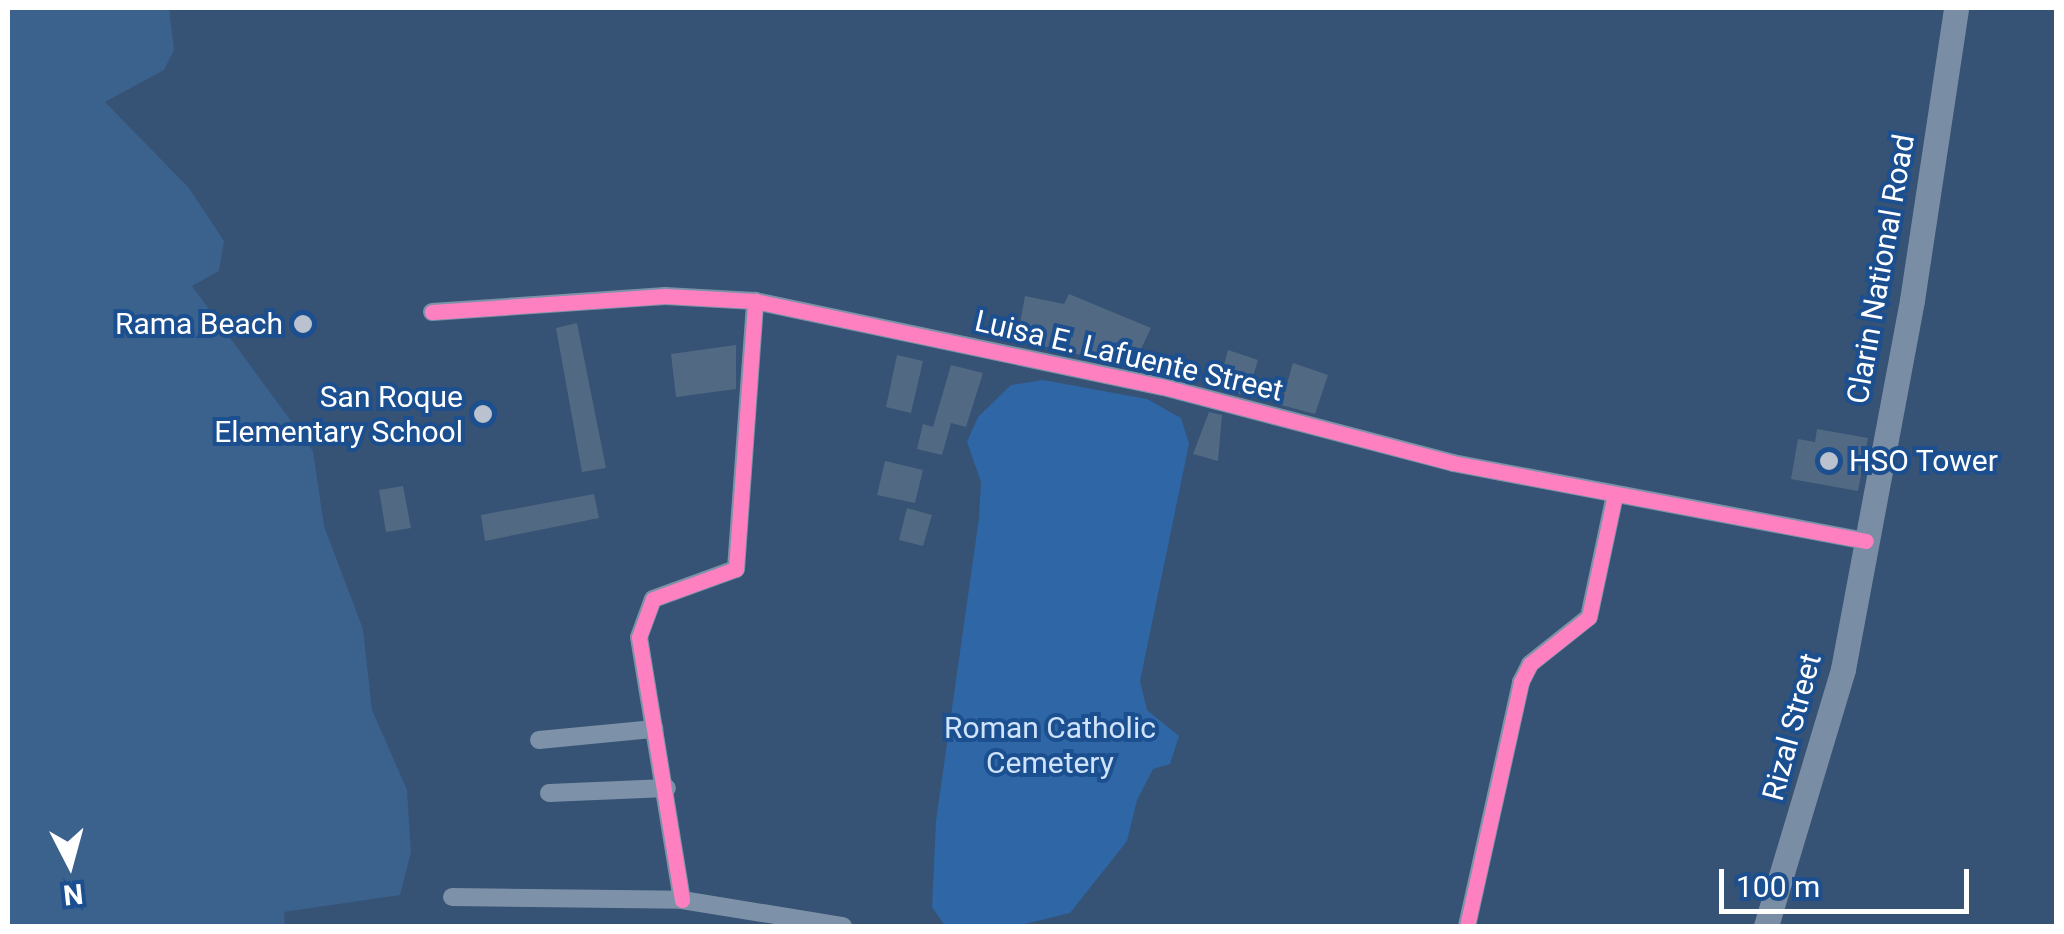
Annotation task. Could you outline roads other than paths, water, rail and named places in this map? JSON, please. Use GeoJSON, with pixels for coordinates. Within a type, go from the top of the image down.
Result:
{"type":"FeatureCollection","features":[{"type":"Feature","properties":{"kind":"main road","name":"Clarin National Road"},"geometry":{"type":"LineString","coordinates":[[1866,540],[1956,8]]}},
{"type":"Feature","properties":{"kind":"main road","name":"Rizal Street"},"geometry":{"type":"LineString","coordinates":[[1766,926],[1833,710],[1866,540]]}},
{"type":"Feature","properties":{"kind":"street","name":"Luisa E. Lafuente Street"},"geometry":{"type":"LineString","coordinates":[[432,312],[665,296],[755,300],[1160,386],[1328,434],[1615,495],[1866,540]]}},
{"type":"Feature","properties":{"kind":"street"},"geometry":{"type":"LineString","coordinates":[[682,900],[667,788],[638,658],[644,616],[670,589],[724,578],[741,553],[755,300]]}},
{"type":"Feature","properties":{"kind":"street"},"geometry":{"type":"LineString","coordinates":[[1467,926],[1521,682],[1530,664],[1589,617],[1615,495]]}},
{"type":"Feature","properties":{"kind":"street"},"geometry":{"type":"LineString","coordinates":[[540,740],[654,729]]}},
{"type":"Feature","properties":{"kind":"street"},"geometry":{"type":"LineString","coordinates":[[549,793],[667,788]]}},
{"type":"Feature","properties":{"kind":"street"},"geometry":{"type":"LineString","coordinates":[[452,896],[682,900],[843,926]]}},
{"type":"Feature","properties":{"kind":"place","name":"Rama Beach"},"geometry":{"type":"Point","coordinates":[303,324]}},
{"type":"Feature","properties":{"kind":"place","name":"San Roque Elementary School"},"geometry":{"type":"Point","coordinates":[483,414]}},
{"type":"Feature","properties":{"kind":"place","name":"HSO Tower"},"geometry":{"type":"Point","coordinates":[1829,461]}},
{"type":"Feature","properties":{"kind":"park label","name":"Roman Catholic Cemetery"},"geometry":{"type":"Point","coordinates":[1050,745]}}]}
